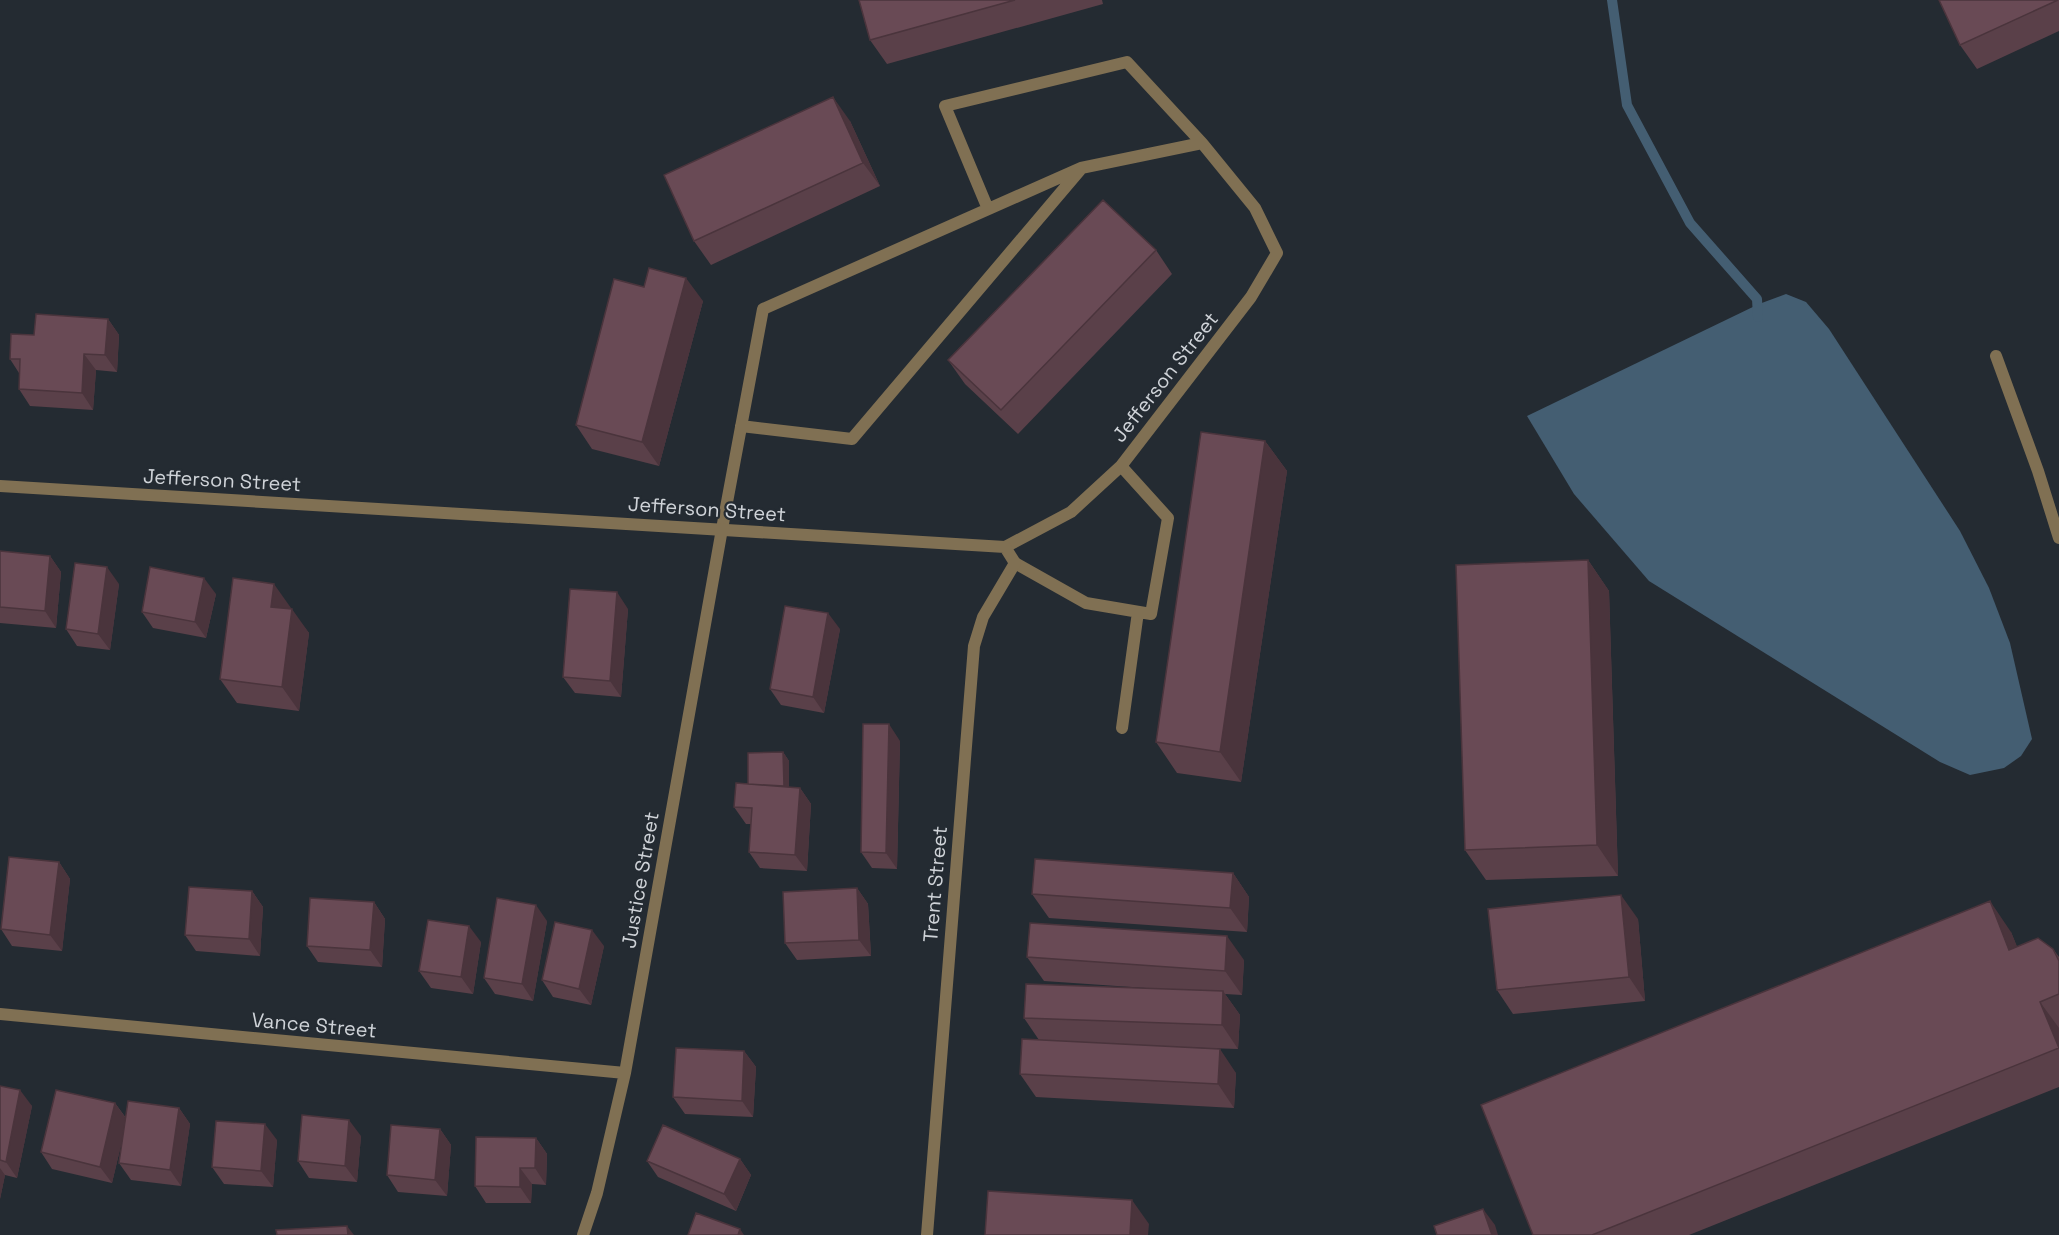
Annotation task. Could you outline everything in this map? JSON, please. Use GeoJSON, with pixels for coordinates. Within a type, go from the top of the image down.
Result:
{"type":"FeatureCollection","features":[{"type":"Feature","properties":{"kind":"street"},"geometry":{"type":"LineString","coordinates":[[1127,62],[1202,144],[1081,168],[988,209],[945,106],[1127,62]]}},
{"type":"Feature","properties":{"kind":"street","name":"Jefferson Street"},"geometry":{"type":"LineString","coordinates":[[0,486],[1005,547],[1071,512],[1121,465],[1251,297],[1277,253],[1255,208],[1202,144]]}},
{"type":"Feature","properties":{"kind":"street"},"geometry":{"type":"LineString","coordinates":[[741,426],[852,439],[1081,168]]}},
{"type":"Feature","properties":{"kind":"street","name":"Justice Street"},"geometry":{"type":"LineString","coordinates":[[584,1235],[597,1193],[625,1073],[763,309],[988,209]]}},
{"type":"Feature","properties":{"kind":"street"},"geometry":{"type":"LineString","coordinates":[[1996,356],[2038,471],[2059,538]]}},
{"type":"Feature","properties":{"kind":"street"},"geometry":{"type":"LineString","coordinates":[[1005,547],[1015,563],[1086,603],[1151,614],[1168,518],[1121,465]]}},
{"type":"Feature","properties":{"kind":"street","name":"Trent Street"},"geometry":{"type":"LineString","coordinates":[[927,1235],[974,646],[983,617],[1015,563]]}},
{"type":"Feature","properties":{"kind":"street"},"geometry":{"type":"LineString","coordinates":[[1122,728],[1138,612]]}},
{"type":"Feature","properties":{"kind":"street","name":"Vance Street"},"geometry":{"type":"LineString","coordinates":[[0,1014],[625,1073]]}},
{"type":"Feature","properties":{"kind":"water"},"geometry":{"type":"Polygon","coordinates":[[[1786,294],[1806,302],[1829,329],[1960,531],[1989,588],[2010,643],[2032,739],[2021,756],[2004,768],[1970,775],[1940,762],[1649,581],[1574,494],[1527,416],[1759,304],[1786,294]]]}},
{"type":"Feature","properties":{"kind":"building"},"geometry":{"type":"Polygon","coordinates":[[[859,0],[1015,0],[870,40],[859,0]]]}},
{"type":"Feature","properties":{"kind":"building"},"geometry":{"type":"Polygon","coordinates":[[[1939,0],[2058,0],[1960,45],[1939,0]]]}},
{"type":"Feature","properties":{"kind":"building"},"geometry":{"type":"Polygon","coordinates":[[[833,97],[863,163],[694,241],[664,175],[833,97]]]}},
{"type":"Feature","properties":{"kind":"building"},"geometry":{"type":"Polygon","coordinates":[[[1103,200],[1156,250],[1001,410],[948,360],[1103,200]]]}},
{"type":"Feature","properties":{"kind":"building"},"geometry":{"type":"Polygon","coordinates":[[[649,268],[686,278],[642,442],[576,425],[614,279],[644,287],[649,268]]]}},
{"type":"Feature","properties":{"kind":"building"},"geometry":{"type":"Polygon","coordinates":[[[36,314],[108,319],[105,355],[84,354],[82,393],[19,389],[20,359],[10,359],[11,334],[34,335],[36,314]]]}},
{"type":"Feature","properties":{"kind":"building"},"geometry":{"type":"Polygon","coordinates":[[[1201,432],[1265,441],[1220,752],[1156,742],[1201,432]]]}},
{"type":"Feature","properties":{"kind":"building"},"geometry":{"type":"Polygon","coordinates":[[[0,551],[50,556],[45,611],[0,607],[0,551]]]}},
{"type":"Feature","properties":{"kind":"building"},"geometry":{"type":"Polygon","coordinates":[[[1588,560],[1597,845],[1465,850],[1456,565],[1588,560]]]}},
{"type":"Feature","properties":{"kind":"building"},"geometry":{"type":"Polygon","coordinates":[[[75,563],[107,567],[98,634],[66,629],[75,563]]]}},
{"type":"Feature","properties":{"kind":"building"},"geometry":{"type":"Polygon","coordinates":[[[150,567],[204,578],[195,622],[142,612],[150,567]]]}},
{"type":"Feature","properties":{"kind":"building"},"geometry":{"type":"Polygon","coordinates":[[[233,578],[274,584],[271,607],[292,609],[282,687],[220,679],[233,578]]]}},
{"type":"Feature","properties":{"kind":"building"},"geometry":{"type":"Polygon","coordinates":[[[570,589],[617,592],[610,681],[563,677],[570,589]]]}},
{"type":"Feature","properties":{"kind":"building"},"geometry":{"type":"Polygon","coordinates":[[[785,606],[828,613],[813,697],[770,689],[785,606]]]}},
{"type":"Feature","properties":{"kind":"building"},"geometry":{"type":"Polygon","coordinates":[[[863,724],[889,724],[886,853],[861,852],[863,724]]]}},
{"type":"Feature","properties":{"kind":"building"},"geometry":{"type":"Polygon","coordinates":[[[783,752],[784,786],[748,784],[748,753],[783,752]]]}},
{"type":"Feature","properties":{"kind":"building"},"geometry":{"type":"Polygon","coordinates":[[[736,783],[800,788],[795,855],[749,852],[752,808],[734,807],[736,783]]]}},
{"type":"Feature","properties":{"kind":"building"},"geometry":{"type":"Polygon","coordinates":[[[9,857],[59,862],[50,935],[1,929],[9,857]]]}},
{"type":"Feature","properties":{"kind":"building"},"geometry":{"type":"Polygon","coordinates":[[[1035,859],[1233,873],[1230,908],[1032,894],[1035,859]]]}},
{"type":"Feature","properties":{"kind":"building"},"geometry":{"type":"Polygon","coordinates":[[[189,887],[252,891],[249,939],[185,935],[189,887]]]}},
{"type":"Feature","properties":{"kind":"building"},"geometry":{"type":"Polygon","coordinates":[[[857,888],[859,940],[785,943],[783,892],[857,888]]]}},
{"type":"Feature","properties":{"kind":"building"},"geometry":{"type":"Polygon","coordinates":[[[1621,895],[1629,977],[1497,990],[1488,909],[1621,895]]]}},
{"type":"Feature","properties":{"kind":"building"},"geometry":{"type":"Polygon","coordinates":[[[310,898],[374,902],[370,950],[307,946],[310,898]]]}},
{"type":"Feature","properties":{"kind":"building"},"geometry":{"type":"Polygon","coordinates":[[[497,898],[536,905],[522,984],[484,978],[497,898]]]}},
{"type":"Feature","properties":{"kind":"building"},"geometry":{"type":"Polygon","coordinates":[[[1990,901],[2009,950],[2038,938],[2053,949],[2059,961],[2059,994],[2040,1002],[2059,1048],[1592,1235],[1533,1235],[1481,1105],[1990,901]]]}},
{"type":"Feature","properties":{"kind":"building"},"geometry":{"type":"Polygon","coordinates":[[[428,920],[469,926],[461,977],[419,971],[428,920]]]}},
{"type":"Feature","properties":{"kind":"building"},"geometry":{"type":"Polygon","coordinates":[[[555,922],[592,930],[579,989],[542,980],[555,922]]]}},
{"type":"Feature","properties":{"kind":"building"},"geometry":{"type":"Polygon","coordinates":[[[1030,923],[1227,936],[1225,971],[1027,957],[1030,923]]]}},
{"type":"Feature","properties":{"kind":"building"},"geometry":{"type":"Polygon","coordinates":[[[1026,984],[1223,991],[1222,1025],[1024,1018],[1026,984]]]}},
{"type":"Feature","properties":{"kind":"building"},"geometry":{"type":"Polygon","coordinates":[[[1022,1039],[1220,1049],[1218,1084],[1020,1074],[1022,1039]]]}},
{"type":"Feature","properties":{"kind":"building"},"geometry":{"type":"Polygon","coordinates":[[[676,1048],[744,1051],[742,1101],[673,1097],[676,1048]]]}},
{"type":"Feature","properties":{"kind":"building"},"geometry":{"type":"Polygon","coordinates":[[[0,1086],[20,1090],[6,1162],[0,1160],[0,1086]]]}},
{"type":"Feature","properties":{"kind":"building"},"geometry":{"type":"Polygon","coordinates":[[[56,1090],[115,1103],[100,1167],[41,1152],[56,1090]]]}},
{"type":"Feature","properties":{"kind":"building"},"geometry":{"type":"Polygon","coordinates":[[[128,1101],[179,1108],[170,1170],[119,1163],[128,1101]]]}},
{"type":"Feature","properties":{"kind":"building"},"geometry":{"type":"Polygon","coordinates":[[[302,1115],[349,1120],[345,1166],[298,1161],[302,1115]]]}},
{"type":"Feature","properties":{"kind":"building"},"geometry":{"type":"Polygon","coordinates":[[[216,1121],[265,1124],[261,1171],[212,1167],[216,1121]]]}},
{"type":"Feature","properties":{"kind":"building"},"geometry":{"type":"Polygon","coordinates":[[[391,1125],[440,1129],[435,1180],[387,1175],[391,1125]]]}},
{"type":"Feature","properties":{"kind":"building"},"geometry":{"type":"Polygon","coordinates":[[[663,1125],[740,1159],[724,1194],[647,1161],[663,1125]]]}},
{"type":"Feature","properties":{"kind":"building"},"geometry":{"type":"Polygon","coordinates":[[[476,1137],[536,1138],[535,1168],[520,1168],[520,1187],[475,1186],[476,1137]]]}},
{"type":"Feature","properties":{"kind":"building"},"geometry":{"type":"Polygon","coordinates":[[[988,1191],[1132,1200],[1130,1235],[985,1235],[988,1191]]]}},
{"type":"Feature","properties":{"kind":"building"},"geometry":{"type":"Polygon","coordinates":[[[1483,1209],[1492,1235],[1437,1235],[1434,1226],[1483,1209]]]}},
{"type":"Feature","properties":{"kind":"building"},"geometry":{"type":"Polygon","coordinates":[[[696,1213],[740,1229],[738,1235],[688,1235],[696,1213]]]}},
{"type":"Feature","properties":{"kind":"building"},"geometry":{"type":"Polygon","coordinates":[[[347,1226],[348,1235],[277,1235],[276,1230],[347,1226]]]}},
{"type":"Feature","properties":{"kind":"waterway"},"geometry":{"type":"LineString","coordinates":[[1612,0],[1627,105],[1690,223],[1757,299],[1758,317]]}}]}
